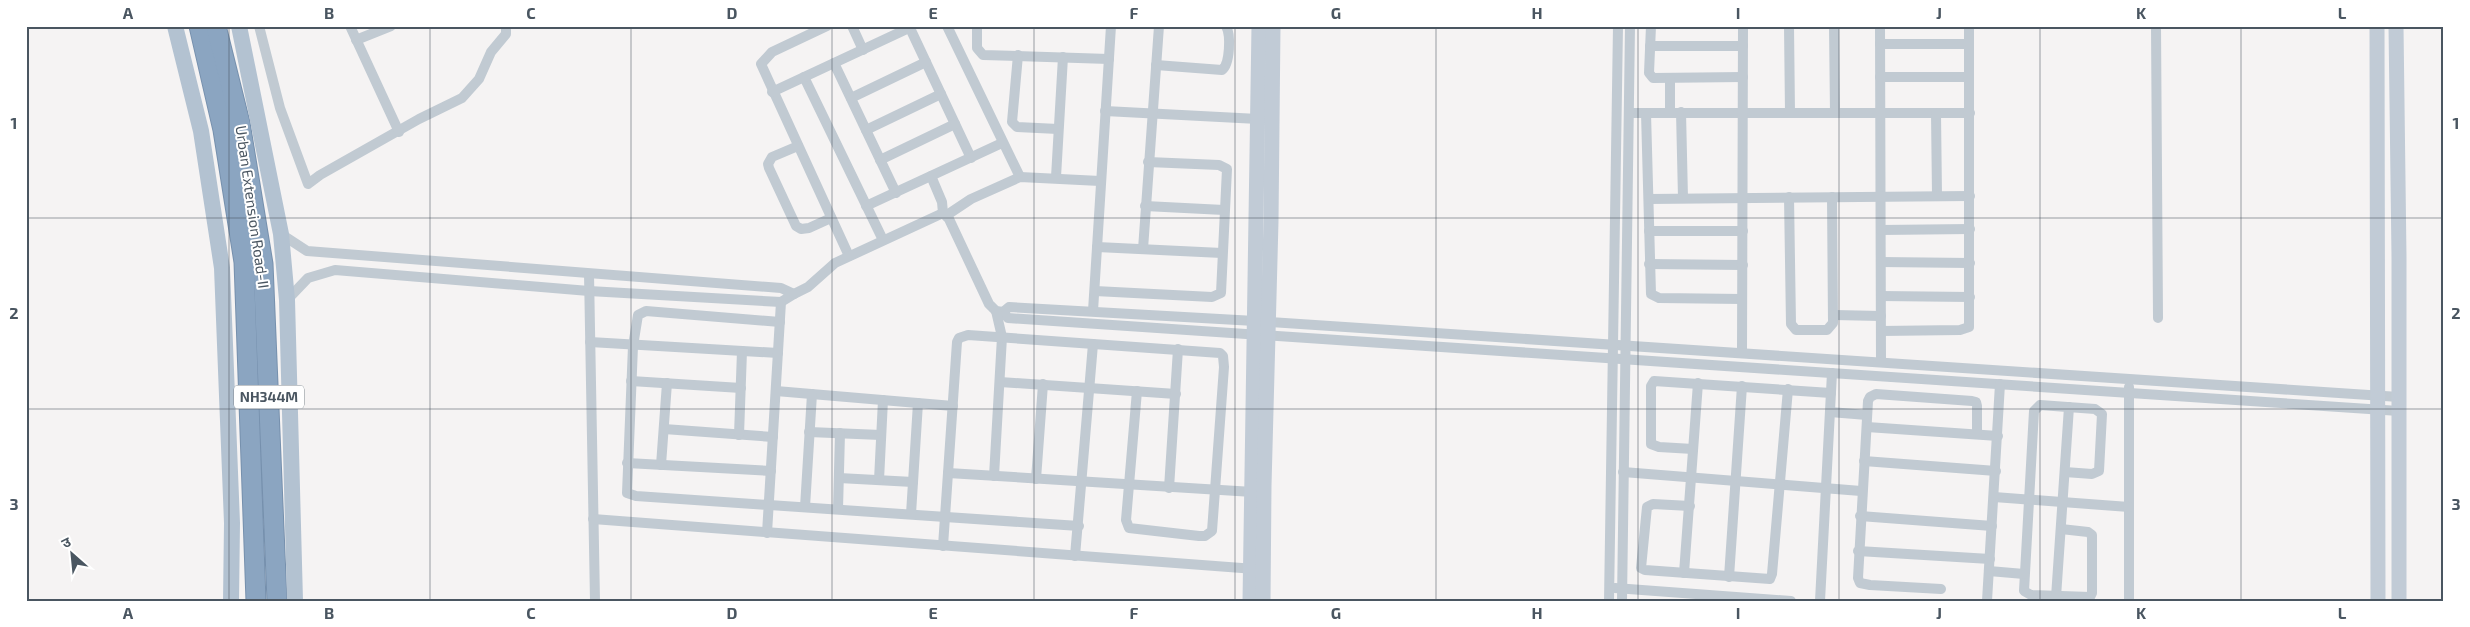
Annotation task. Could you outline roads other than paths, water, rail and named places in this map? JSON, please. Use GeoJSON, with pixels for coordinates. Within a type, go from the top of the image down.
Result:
{"type":"FeatureCollection","features":[{"type":"Feature","properties":{"kind":"highway","name":"Urban Extension Road-II"},"geometry":{"type":"LineString","coordinates":[[199,26],[223,130],[244,262],[256,601]]}},
{"type":"Feature","properties":{"kind":"highway","name":"Urban Extension Road-II"},"geometry":{"type":"LineString","coordinates":[[216,26],[240,123],[263,264],[277,601]]}},
{"type":"Feature","properties":{"kind":"main road"},"geometry":{"type":"LineString","coordinates":[[175,26],[201,131],[222,268],[232,524],[231,601]]}},
{"type":"Feature","properties":{"kind":"main road"},"geometry":{"type":"LineString","coordinates":[[239,26],[281,234],[287,300],[295,601]]}},
{"type":"Feature","properties":{"kind":"street"},"geometry":{"type":"LineString","coordinates":[[259,26],[280,108],[308,184],[320,175],[467,94],[479,80],[491,52],[506,34],[506,26]]}},
{"type":"Feature","properties":{"kind":"street"},"geometry":{"type":"LineString","coordinates":[[350,26],[399,132]]}},
{"type":"Feature","properties":{"kind":"street"},"geometry":{"type":"LineString","coordinates":[[356,40],[391,26]]}},
{"type":"Feature","properties":{"kind":"street"},"geometry":{"type":"LineString","coordinates":[[827,26],[772,52],[762,61],[762,69],[849,256]]}},
{"type":"Feature","properties":{"kind":"street"},"geometry":{"type":"LineString","coordinates":[[852,26],[863,50]]}},
{"type":"Feature","properties":{"kind":"street"},"geometry":{"type":"LineString","coordinates":[[947,26],[1020,177]]}},
{"type":"Feature","properties":{"kind":"street"},"geometry":{"type":"LineString","coordinates":[[977,26],[976,44],[979,52],[983,54],[1109,59]]}},
{"type":"Feature","properties":{"kind":"street"},"geometry":{"type":"LineString","coordinates":[[1094,311],[1100,181],[1111,26]]}},
{"type":"Feature","properties":{"kind":"street"},"geometry":{"type":"LineString","coordinates":[[1143,249],[1159,26]]}},
{"type":"Feature","properties":{"kind":"street"},"geometry":{"type":"LineString","coordinates":[[1156,65],[1222,70],[1226,64],[1229,34],[1226,26]]}},
{"type":"Feature","properties":{"kind":"street"},"geometry":{"type":"LineString","coordinates":[[1259,26],[1258,119],[1262,328],[1253,492],[1257,569],[1263,601]]}},
{"type":"Feature","properties":{"kind":"street"},"geometry":{"type":"LineString","coordinates":[[1250,601],[1257,569],[1262,328],[1273,26]]}},
{"type":"Feature","properties":{"kind":"street"},"geometry":{"type":"LineString","coordinates":[[1609,601],[1611,358],[1618,26]]}},
{"type":"Feature","properties":{"kind":"street"},"geometry":{"type":"LineString","coordinates":[[1622,601],[1624,345],[1630,26]]}},
{"type":"Feature","properties":{"kind":"street"},"geometry":{"type":"LineString","coordinates":[[1652,26],[1650,76],[1657,79],[1742,77]]}},
{"type":"Feature","properties":{"kind":"street"},"geometry":{"type":"LineString","coordinates":[[1742,353],[1743,26]]}},
{"type":"Feature","properties":{"kind":"street"},"geometry":{"type":"LineString","coordinates":[[1789,26],[1790,113]]}},
{"type":"Feature","properties":{"kind":"street"},"geometry":{"type":"LineString","coordinates":[[1834,26],[1835,113]]}},
{"type":"Feature","properties":{"kind":"street"},"geometry":{"type":"LineString","coordinates":[[1880,26],[1881,362]]}},
{"type":"Feature","properties":{"kind":"street"},"geometry":{"type":"LineString","coordinates":[[1881,331],[1966,329],[1970,322],[1969,26]]}},
{"type":"Feature","properties":{"kind":"street"},"geometry":{"type":"LineString","coordinates":[[2156,26],[2158,318]]}},
{"type":"Feature","properties":{"kind":"street"},"geometry":{"type":"LineString","coordinates":[[2377,26],[2376,403],[2378,601]]}},
{"type":"Feature","properties":{"kind":"street"},"geometry":{"type":"LineString","coordinates":[[2396,26],[2399,601]]}},
{"type":"Feature","properties":{"kind":"street"},"geometry":{"type":"LineString","coordinates":[[772,92],[909,27],[971,158]]}},
{"type":"Feature","properties":{"kind":"street"},"geometry":{"type":"LineString","coordinates":[[1880,44],[1969,44]]}},
{"type":"Feature","properties":{"kind":"street"},"geometry":{"type":"LineString","coordinates":[[1650,46],[1743,46]]}},
{"type":"Feature","properties":{"kind":"street"},"geometry":{"type":"LineString","coordinates":[[1018,55],[1013,125],[1058,129]]}},
{"type":"Feature","properties":{"kind":"street"},"geometry":{"type":"LineString","coordinates":[[1056,178],[1063,57]]}},
{"type":"Feature","properties":{"kind":"street"},"geometry":{"type":"LineString","coordinates":[[851,98],[926,62]]}},
{"type":"Feature","properties":{"kind":"street"},"geometry":{"type":"LineString","coordinates":[[834,63],[896,193]]}},
{"type":"Feature","properties":{"kind":"street"},"geometry":{"type":"LineString","coordinates":[[804,77],[883,240]]}},
{"type":"Feature","properties":{"kind":"street"},"geometry":{"type":"LineString","coordinates":[[1880,77],[1970,77]]}},
{"type":"Feature","properties":{"kind":"street"},"geometry":{"type":"LineString","coordinates":[[1670,79],[1670,112]]}},
{"type":"Feature","properties":{"kind":"street"},"geometry":{"type":"LineString","coordinates":[[866,130],[940,94]]}},
{"type":"Feature","properties":{"kind":"street"},"geometry":{"type":"LineString","coordinates":[[1105,111],[1258,119]]}},
{"type":"Feature","properties":{"kind":"street"},"geometry":{"type":"LineString","coordinates":[[1681,112],[1683,198]]}},
{"type":"Feature","properties":{"kind":"street"},"geometry":{"type":"LineString","coordinates":[[1629,113],[1970,113]]}},
{"type":"Feature","properties":{"kind":"street"},"geometry":{"type":"LineString","coordinates":[[1646,113],[1649,290],[1654,297],[1742,299]]}},
{"type":"Feature","properties":{"kind":"street"},"geometry":{"type":"LineString","coordinates":[[1936,113],[1937,196]]}},
{"type":"Feature","properties":{"kind":"street"},"geometry":{"type":"LineString","coordinates":[[880,160],[955,124]]}},
{"type":"Feature","properties":{"kind":"street"},"geometry":{"type":"LineString","coordinates":[[866,206],[1002,143]]}},
{"type":"Feature","properties":{"kind":"street"},"geometry":{"type":"LineString","coordinates":[[798,146],[772,157],[768,164],[796,226],[801,229],[808,228],[831,218]]}},
{"type":"Feature","properties":{"kind":"street"},"geometry":{"type":"LineString","coordinates":[[1095,291],[1212,297],[1221,293],[1227,174],[1224,166],[1148,162]]}},
{"type":"Feature","properties":{"kind":"street"},"geometry":{"type":"LineString","coordinates":[[931,176],[945,214],[983,292],[992,308],[1008,318],[1612,344],[2129,379],[2399,404]]}},
{"type":"Feature","properties":{"kind":"street"},"geometry":{"type":"LineString","coordinates":[[287,300],[308,278],[335,270],[589,290],[781,302],[808,288],[828,268],[849,256],[945,214],[970,199],[1020,177],[1100,181]]}},
{"type":"Feature","properties":{"kind":"street"},"geometry":{"type":"LineString","coordinates":[[1648,199],[1970,196]]}},
{"type":"Feature","properties":{"kind":"street"},"geometry":{"type":"LineString","coordinates":[[1789,197],[1790,316],[1792,328],[1796,330],[1827,330],[1833,323],[1834,315],[1832,197]]}},
{"type":"Feature","properties":{"kind":"street"},"geometry":{"type":"LineString","coordinates":[[1146,206],[1224,210]]}},
{"type":"Feature","properties":{"kind":"street"},"geometry":{"type":"LineString","coordinates":[[1881,230],[1970,229]]}},
{"type":"Feature","properties":{"kind":"street"},"geometry":{"type":"LineString","coordinates":[[1649,231],[1743,232]]}},
{"type":"Feature","properties":{"kind":"street"},"geometry":{"type":"LineString","coordinates":[[281,234],[307,252],[781,288],[794,294]]}},
{"type":"Feature","properties":{"kind":"street"},"geometry":{"type":"LineString","coordinates":[[1097,247],[1222,253]]}},
{"type":"Feature","properties":{"kind":"street"},"geometry":{"type":"LineString","coordinates":[[1881,262],[1970,263]]}},
{"type":"Feature","properties":{"kind":"street"},"geometry":{"type":"LineString","coordinates":[[1649,264],[1742,265]]}},
{"type":"Feature","properties":{"kind":"street"},"geometry":{"type":"LineString","coordinates":[[589,274],[594,601]]}},
{"type":"Feature","properties":{"kind":"street"},"geometry":{"type":"LineString","coordinates":[[1881,296],[1970,297]]}},
{"type":"Feature","properties":{"kind":"street"},"geometry":{"type":"LineString","coordinates":[[767,533],[781,302]]}},
{"type":"Feature","properties":{"kind":"street"},"geometry":{"type":"LineString","coordinates":[[999,311],[1009,307],[1094,311],[1262,328],[1611,358],[2128,393],[2399,404]]}},
{"type":"Feature","properties":{"kind":"street"},"geometry":{"type":"LineString","coordinates":[[994,476],[1002,337],[999,311]]}},
{"type":"Feature","properties":{"kind":"street"},"geometry":{"type":"LineString","coordinates":[[780,322],[641,312],[636,319],[633,346],[626,489],[629,495],[1079,526]]}},
{"type":"Feature","properties":{"kind":"street"},"geometry":{"type":"LineString","coordinates":[[1834,315],[1881,316]]}},
{"type":"Feature","properties":{"kind":"street"},"geometry":{"type":"LineString","coordinates":[[943,546],[959,338],[968,335],[1215,351],[1223,356],[1225,361],[1212,531],[1205,536],[1199,536],[1129,528],[1126,520],[1137,391]]}},
{"type":"Feature","properties":{"kind":"street"},"geometry":{"type":"LineString","coordinates":[[590,342],[778,353]]}},
{"type":"Feature","properties":{"kind":"street"},"geometry":{"type":"LineString","coordinates":[[1075,556],[1093,344]]}},
{"type":"Feature","properties":{"kind":"street"},"geometry":{"type":"LineString","coordinates":[[1169,488],[1178,349]]}},
{"type":"Feature","properties":{"kind":"street"},"geometry":{"type":"LineString","coordinates":[[739,435],[742,351]]}},
{"type":"Feature","properties":{"kind":"street"},"geometry":{"type":"LineString","coordinates":[[1820,601],[1832,373]]}},
{"type":"Feature","properties":{"kind":"street"},"geometry":{"type":"LineString","coordinates":[[2129,379],[2129,601]]}},
{"type":"Feature","properties":{"kind":"street"},"geometry":{"type":"LineString","coordinates":[[1694,449],[1659,447],[1651,444],[1651,386],[1654,380],[1831,393]]}},
{"type":"Feature","properties":{"kind":"street"},"geometry":{"type":"LineString","coordinates":[[631,381],[741,388]]}},
{"type":"Feature","properties":{"kind":"street"},"geometry":{"type":"LineString","coordinates":[[1000,382],[1176,394]]}},
{"type":"Feature","properties":{"kind":"street"},"geometry":{"type":"LineString","coordinates":[[661,465],[667,383]]}},
{"type":"Feature","properties":{"kind":"street"},"geometry":{"type":"LineString","coordinates":[[1684,573],[1698,383]]}},
{"type":"Feature","properties":{"kind":"street"},"geometry":{"type":"LineString","coordinates":[[1036,479],[1043,384]]}},
{"type":"Feature","properties":{"kind":"street"},"geometry":{"type":"LineString","coordinates":[[1987,601],[2000,384]]}},
{"type":"Feature","properties":{"kind":"street"},"geometry":{"type":"LineString","coordinates":[[1729,577],[1742,386]]}},
{"type":"Feature","properties":{"kind":"street"},"geometry":{"type":"LineString","coordinates":[[1690,506],[1650,505],[1645,511],[1641,568],[1645,570],[1770,579],[1772,574],[1788,389]]}},
{"type":"Feature","properties":{"kind":"street"},"geometry":{"type":"LineString","coordinates":[[776,391],[953,406]]}},
{"type":"Feature","properties":{"kind":"street"},"geometry":{"type":"LineString","coordinates":[[805,507],[812,394]]}},
{"type":"Feature","properties":{"kind":"street"},"geometry":{"type":"LineString","coordinates":[[1941,589],[1864,584],[1858,578],[1860,516],[1870,397],[1876,394],[1972,400],[1978,406],[1977,434]]}},
{"type":"Feature","properties":{"kind":"street"},"geometry":{"type":"LineString","coordinates":[[879,480],[883,400]]}},
{"type":"Feature","properties":{"kind":"street"},"geometry":{"type":"LineString","coordinates":[[911,514],[918,403]]}},
{"type":"Feature","properties":{"kind":"street"},"geometry":{"type":"LineString","coordinates":[[2061,529],[2088,532],[2092,535],[2092,594],[2085,599],[2026,594],[2023,587],[2030,500],[2034,411],[2040,405],[2095,409],[2102,414],[2099,471],[2092,474],[2064,472]]}},
{"type":"Feature","properties":{"kind":"street"},"geometry":{"type":"LineString","coordinates":[[2056,597],[2069,407]]}},
{"type":"Feature","properties":{"kind":"street"},"geometry":{"type":"LineString","coordinates":[[1830,412],[1867,415]]}},
{"type":"Feature","properties":{"kind":"street"},"geometry":{"type":"LineString","coordinates":[[1867,427],[1998,436]]}},
{"type":"Feature","properties":{"kind":"street"},"geometry":{"type":"LineString","coordinates":[[664,429],[773,437]]}},
{"type":"Feature","properties":{"kind":"street"},"geometry":{"type":"LineString","coordinates":[[809,432],[881,435]]}},
{"type":"Feature","properties":{"kind":"street"},"geometry":{"type":"LineString","coordinates":[[838,509],[840,433]]}},
{"type":"Feature","properties":{"kind":"street"},"geometry":{"type":"LineString","coordinates":[[1864,461],[1996,471]]}},
{"type":"Feature","properties":{"kind":"street"},"geometry":{"type":"LineString","coordinates":[[627,464],[771,471]]}},
{"type":"Feature","properties":{"kind":"street"},"geometry":{"type":"LineString","coordinates":[[1623,472],[1862,491]]}},
{"type":"Feature","properties":{"kind":"street"},"geometry":{"type":"LineString","coordinates":[[948,473],[1253,492]]}},
{"type":"Feature","properties":{"kind":"street"},"geometry":{"type":"LineString","coordinates":[[839,478],[913,482]]}},
{"type":"Feature","properties":{"kind":"street"},"geometry":{"type":"LineString","coordinates":[[1994,497],[2129,507]]}},
{"type":"Feature","properties":{"kind":"street"},"geometry":{"type":"LineString","coordinates":[[1860,516],[1992,526]]}},
{"type":"Feature","properties":{"kind":"street"},"geometry":{"type":"LineString","coordinates":[[594,520],[1257,569]]}},
{"type":"Feature","properties":{"kind":"street"},"geometry":{"type":"LineString","coordinates":[[1858,551],[1990,559]]}},
{"type":"Feature","properties":{"kind":"street"},"geometry":{"type":"LineString","coordinates":[[1989,571],[2024,574]]}},
{"type":"Feature","properties":{"kind":"street"},"geometry":{"type":"LineString","coordinates":[[1609,588],[1791,601]]}}]}
